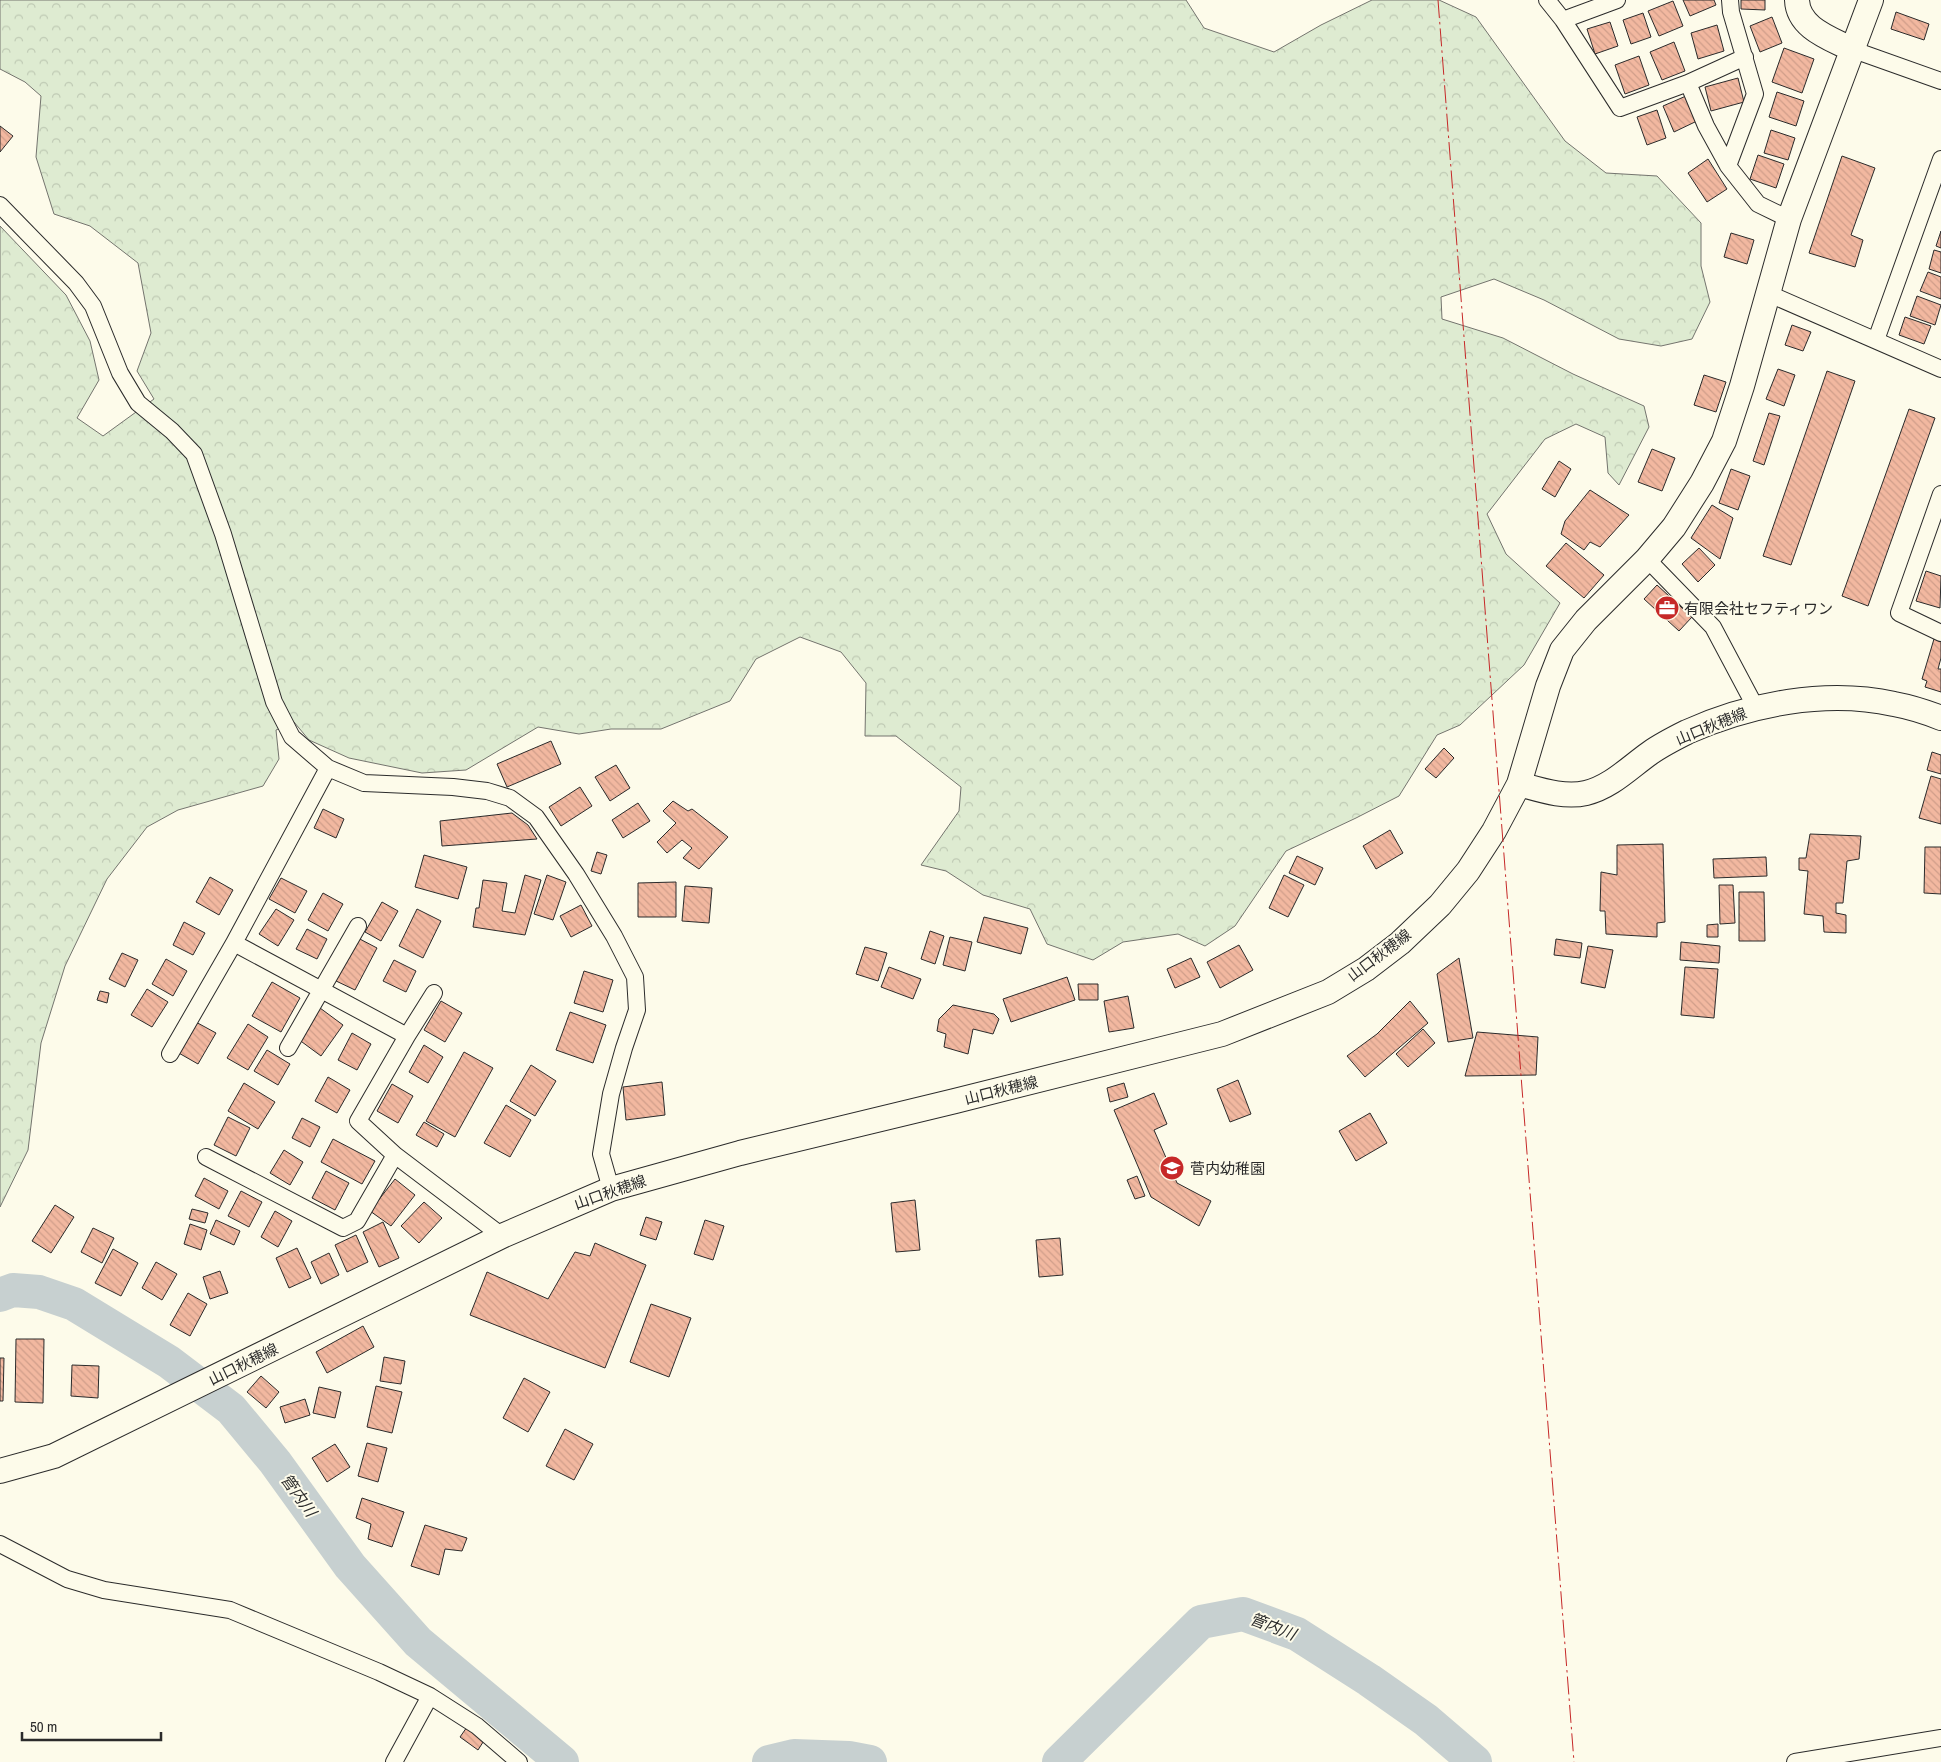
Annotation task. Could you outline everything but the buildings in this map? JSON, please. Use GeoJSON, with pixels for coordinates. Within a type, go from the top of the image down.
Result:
{"type":"FeatureCollection","features":[{"type":"Feature","properties":{"kind":"main road"},"geometry":{"type":"LineString","coordinates":[[1797,0],[1797,9],[1813,30],[1852,49]]}},
{"type":"Feature","properties":{"kind":"main road"},"geometry":{"type":"LineString","coordinates":[[1519,784],[1548,686],[1562,650],[1586,620],[1647,559],[1674,527],[1702,483],[1724,441],[1742,386],[1789,220],[1871,0]]}},
{"type":"Feature","properties":{"kind":"main road","name":"山口秋穂線"},"geometry":{"type":"LineString","coordinates":[[0,1471],[54,1456],[502,1236],[611,1189],[740,1152],[1222,1034],[1328,992],[1366,969],[1400,943],[1440,905],[1468,871],[1494,831],[1519,784],[1545,792],[1561,794],[1586,792],[1612,782],[1652,752],[1686,733],[1716,720],[1756,708],[1789,702],[1857,700],[1893,704],[1941,718]]}},
{"type":"Feature","properties":{"kind":"street"},"geometry":{"type":"LineString","coordinates":[[1547,0],[1563,20],[1620,108],[1688,83],[1745,57]]}},
{"type":"Feature","properties":{"kind":"street"},"geometry":{"type":"LineString","coordinates":[[1563,20],[1618,0]]}},
{"type":"Feature","properties":{"kind":"street"},"geometry":{"type":"LineString","coordinates":[[1728,166],[1755,94],[1731,12],[1730,0]]}},
{"type":"Feature","properties":{"kind":"street"},"geometry":{"type":"LineString","coordinates":[[1852,49],[1941,81]]}},
{"type":"Feature","properties":{"kind":"street"},"geometry":{"type":"LineString","coordinates":[[1688,83],[1706,126],[1728,166],[1758,204],[1789,220]]}},
{"type":"Feature","properties":{"kind":"street"},"geometry":{"type":"LineString","coordinates":[[1876,340],[1941,159]]}},
{"type":"Feature","properties":{"kind":"street"},"geometry":{"type":"LineString","coordinates":[[0,205],[76,282],[93,306],[120,373],[138,403],[172,430],[194,454],[223,534],[274,702],[292,737],[328,768],[364,783],[453,787],[487,791],[510,798],[536,817],[576,874],[614,936],[635,977],[637,1010],[611,1094],[601,1154],[611,1189]]}},
{"type":"Feature","properties":{"kind":"street"},"geometry":{"type":"LineString","coordinates":[[1767,293],[1941,370]]}},
{"type":"Feature","properties":{"kind":"street"},"geometry":{"type":"LineString","coordinates":[[1940,500],[1899,613],[1941,633]]}},
{"type":"Feature","properties":{"kind":"street"},"geometry":{"type":"LineString","coordinates":[[1647,559],[1713,627],[1756,708]]}},
{"type":"Feature","properties":{"kind":"street"},"geometry":{"type":"LineString","coordinates":[[170,1054],[234,943],[328,768]]}},
{"type":"Feature","properties":{"kind":"street"},"geometry":{"type":"LineString","coordinates":[[288,1048],[358,926]]}},
{"type":"Feature","properties":{"kind":"street"},"geometry":{"type":"LineString","coordinates":[[234,943],[408,1036]]}},
{"type":"Feature","properties":{"kind":"street"},"geometry":{"type":"LineString","coordinates":[[434,993],[358,1121],[395,1155],[502,1236]]}},
{"type":"Feature","properties":{"kind":"street"},"geometry":{"type":"LineString","coordinates":[[206,1157],[343,1228],[357,1221],[395,1155]]}},
{"type":"Feature","properties":{"kind":"street"},"geometry":{"type":"LineString","coordinates":[[0,1544],[67,1579],[85,1585],[162,1601],[230,1610],[379,1672],[430,1696],[477,1726],[519,1762]]}},
{"type":"Feature","properties":{"kind":"street"},"geometry":{"type":"LineString","coordinates":[[394,1762],[430,1696]]}},
{"type":"Feature","properties":{"kind":"street"},"geometry":{"type":"LineString","coordinates":[[1795,1762],[1941,1738]]}},
{"type":"Feature","properties":{"kind":"green space"},"geometry":{"type":"Polygon","coordinates":[[[0,0],[1186,0],[1204,28],[1274,52],[1321,25],[1372,0],[1439,0],[1476,17],[1565,141],[1606,173],[1657,176],[1701,223],[1701,266],[1710,302],[1692,339],[1661,346],[1619,339],[1544,300],[1494,279],[1441,297],[1442,319],[1503,338],[1573,374],[1644,406],[1649,427],[1619,485],[1608,473],[1605,437],[1576,424],[1545,439],[1487,514],[1506,554],[1560,603],[1524,665],[1460,725],[1437,735],[1399,796],[1286,851],[1235,926],[1205,946],[1178,934],[1123,942],[1093,960],[1047,944],[1030,909],[983,895],[946,871],[921,865],[959,811],[961,787],[896,736],[865,736],[866,683],[841,652],[800,637],[756,659],[730,701],[661,729],[611,729],[579,734],[538,727],[466,770],[422,773],[349,758],[309,740],[294,722],[276,730],[279,759],[263,786],[178,810],[147,827],[107,879],[65,966],[41,1043],[28,1150],[0,1207],[0,226],[66,295],[90,341],[99,380],[77,418],[103,436],[154,399],[137,371],[151,333],[138,263],[90,226],[54,214],[36,157],[41,96],[25,82],[0,69],[0,0]]]}},
{"type":"Feature","properties":{"kind":"waterway","name":"管内川"},"geometry":{"type":"LineString","coordinates":[[0,1295],[13,1290],[39,1292],[74,1304],[169,1362],[231,1409],[275,1462],[350,1566],[418,1642],[562,1762]]}},
{"type":"Feature","properties":{"kind":"waterway","name":"管内川"},"geometry":{"type":"LineString","coordinates":[[1059,1762],[1201,1622],[1243,1614],[1297,1634],[1369,1680],[1426,1720],[1475,1762]]}},
{"type":"Feature","properties":{"kind":"waterway","name":"管内川"},"geometry":{"type":"LineString","coordinates":[[769,1762],[794,1756],[849,1758],[870,1762]]}},
{"type":"Feature","properties":{"kind":"power"},"geometry":{"type":"LineString","coordinates":[[1438,0],[1574,1762]]}},
{"type":"Feature","properties":{"kind":"place","name":"有限会社セフティワン"},"geometry":{"type":"Point","coordinates":[1667,608]}},
{"type":"Feature","properties":{"kind":"place","name":"菅内幼稚園"},"geometry":{"type":"Point","coordinates":[1172,1168]}}]}
